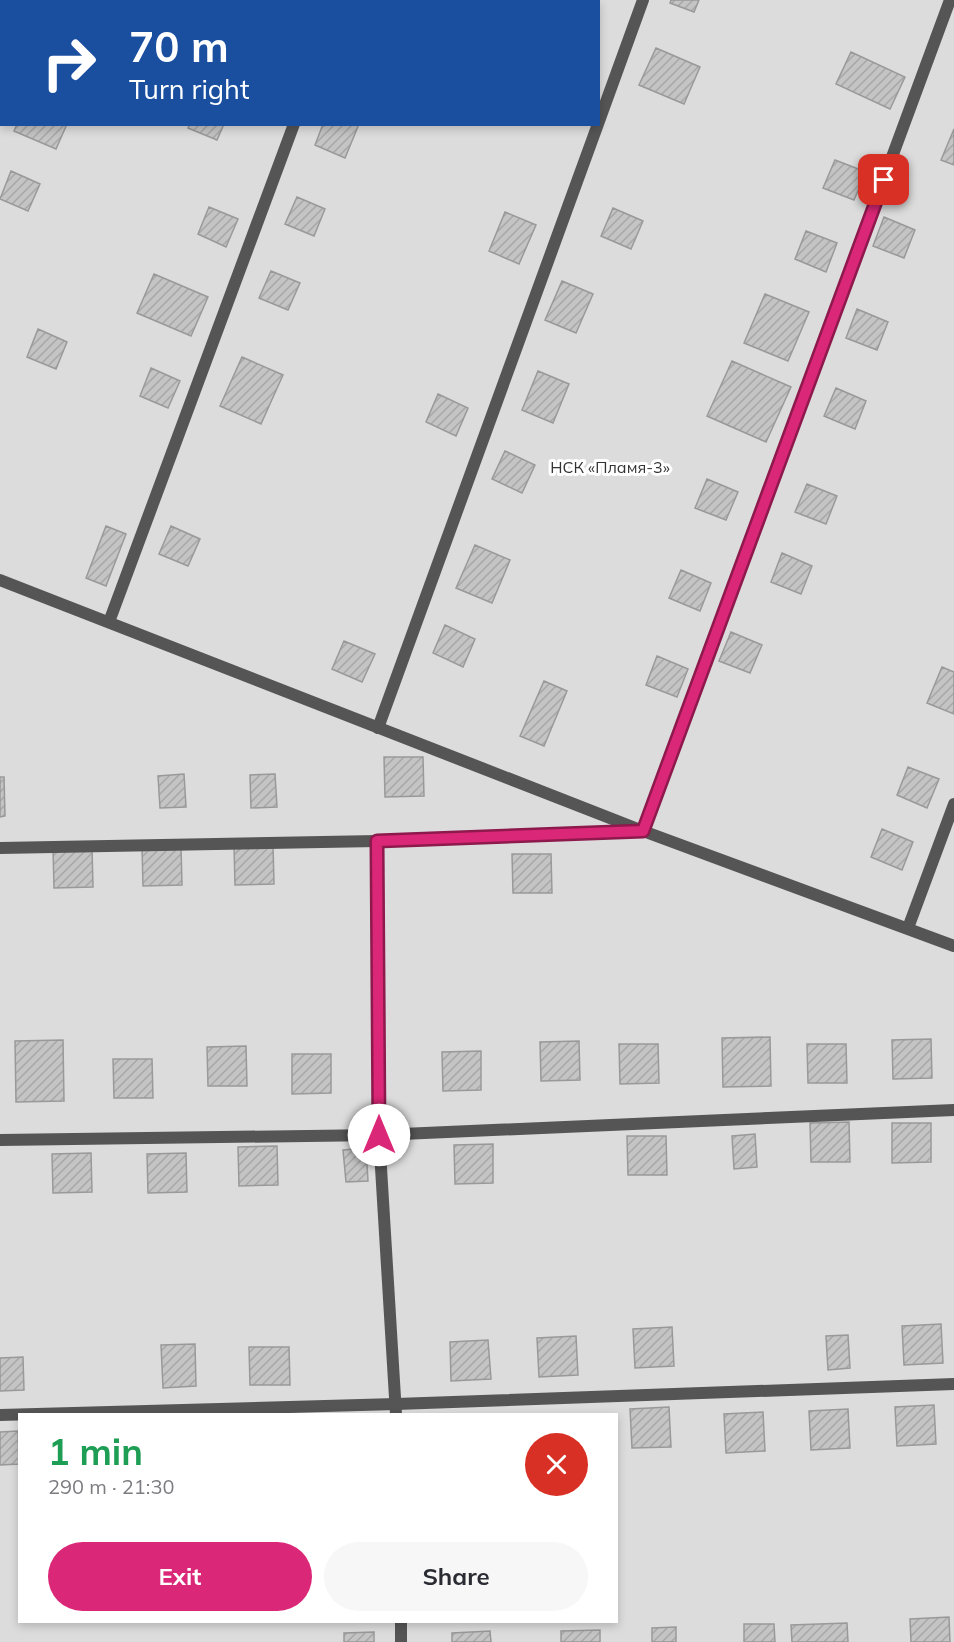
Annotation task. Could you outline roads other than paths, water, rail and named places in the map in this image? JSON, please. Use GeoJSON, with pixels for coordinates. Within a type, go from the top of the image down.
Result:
{"type":"FeatureCollection","features":[{"type":"Feature","properties":{"kind":"street"},"geometry":{"type":"LineString","coordinates":[[600,119],[644,0]]}},
{"type":"Feature","properties":{"kind":"street"},"geometry":{"type":"LineString","coordinates":[[643,831],[950,0]]}},
{"type":"Feature","properties":{"kind":"street"},"geometry":{"type":"LineString","coordinates":[[109,622],[293,126]]}},
{"type":"Feature","properties":{"kind":"street"},"geometry":{"type":"LineString","coordinates":[[378,729],[597,126]]}},
{"type":"Feature","properties":{"kind":"street"},"geometry":{"type":"LineString","coordinates":[[0,580],[643,831],[954,946]]}},
{"type":"Feature","properties":{"kind":"street"},"geometry":{"type":"LineString","coordinates":[[908,928],[954,804]]}},
{"type":"Feature","properties":{"kind":"street"},"geometry":{"type":"LineString","coordinates":[[0,848],[377,841],[643,831]]}},
{"type":"Feature","properties":{"kind":"street"},"geometry":{"type":"LineString","coordinates":[[377,841],[379,1135],[396,1409]]}},
{"type":"Feature","properties":{"kind":"street"},"geometry":{"type":"LineString","coordinates":[[0,1140],[379,1135],[954,1110]]}},
{"type":"Feature","properties":{"kind":"street"},"geometry":{"type":"LineString","coordinates":[[132,1413],[396,1409],[954,1384]]}},
{"type":"Feature","properties":{"kind":"street"},"geometry":{"type":"LineString","coordinates":[[0,1415],[18,1415]]}},
{"type":"Feature","properties":{"kind":"street"},"geometry":{"type":"LineString","coordinates":[[400,1623],[401,1642]]}},
{"type":"Feature","properties":{"kind":"park label","name":"НСК «Пламя-3»"},"geometry":{"type":"Point","coordinates":[610,467]}}]}
